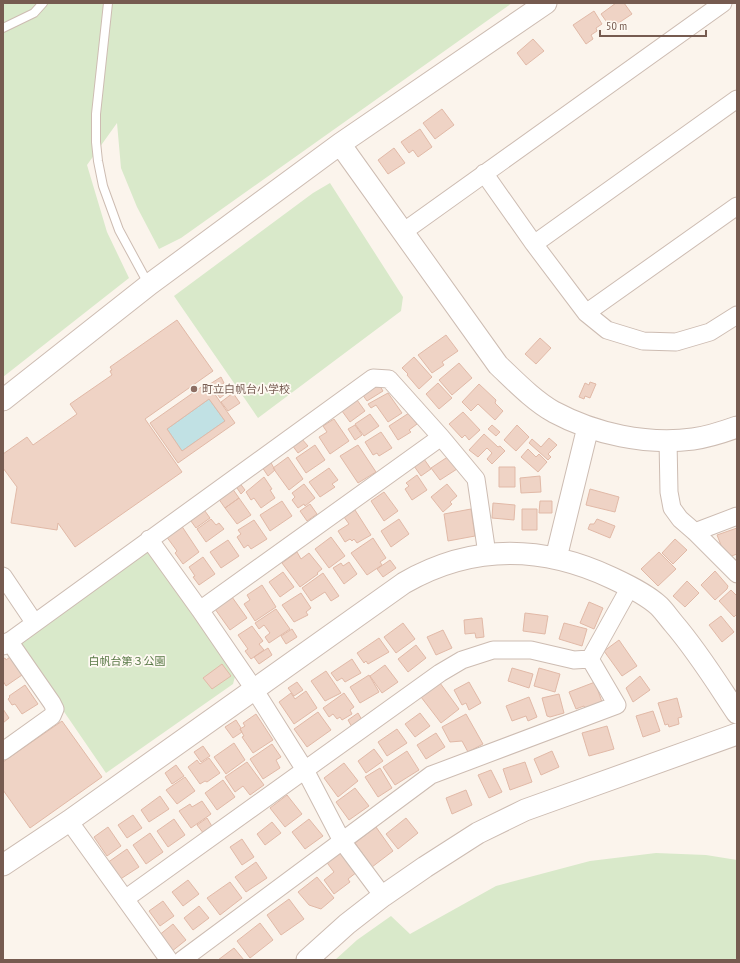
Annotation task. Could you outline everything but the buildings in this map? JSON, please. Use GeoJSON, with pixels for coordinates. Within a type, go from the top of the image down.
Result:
{"type":"FeatureCollection","features":[{"type":"Feature","properties":{"kind":"street"},"geometry":{"type":"LineString","coordinates":[[3,400],[150,284],[340,144],[546,3]]}},
{"type":"Feature","properties":{"kind":"street"},"geometry":{"type":"LineString","coordinates":[[403,232],[723,3]]}},
{"type":"Feature","properties":{"kind":"street"},"geometry":{"type":"LineString","coordinates":[[534,244],[737,99]]}},
{"type":"Feature","properties":{"kind":"street"},"geometry":{"type":"LineString","coordinates":[[340,144],[498,365],[529,394],[554,412],[601,432],[647,440],[693,439],[737,427]]}},
{"type":"Feature","properties":{"kind":"street"},"geometry":{"type":"LineString","coordinates":[[484,173],[534,244],[586,313],[607,330],[643,341],[676,342],[710,332],[737,315]]}},
{"type":"Feature","properties":{"kind":"street"},"geometry":{"type":"LineString","coordinates":[[586,313],[737,206]]}},
{"type":"Feature","properties":{"kind":"street"},"geometry":{"type":"LineString","coordinates":[[3,751],[52,716],[55,710],[52,703],[6,643],[373,378],[389,379],[476,479],[487,554]]}},
{"type":"Feature","properties":{"kind":"street"},"geometry":{"type":"LineString","coordinates":[[556,558],[588,427]]}},
{"type":"Feature","properties":{"kind":"street"},"geometry":{"type":"LineString","coordinates":[[200,610],[441,437]]}},
{"type":"Feature","properties":{"kind":"street"},"geometry":{"type":"LineString","coordinates":[[668,440],[669,492],[672,508],[680,519],[737,574]]}},
{"type":"Feature","properties":{"kind":"street"},"geometry":{"type":"LineString","coordinates":[[695,532],[737,516]]}},
{"type":"Feature","properties":{"kind":"street"},"geometry":{"type":"LineString","coordinates":[[149,540],[200,610],[254,689],[305,770],[342,841],[383,896]]}},
{"type":"Feature","properties":{"kind":"street"},"geometry":{"type":"LineString","coordinates":[[3,865],[69,821],[404,583],[442,564],[487,554],[520,553],[556,558],[590,568],[630,587],[658,605],[689,642],[737,713]]}},
{"type":"Feature","properties":{"kind":"street"},"geometry":{"type":"LineString","coordinates":[[3,576],[34,622]]}},
{"type":"Feature","properties":{"kind":"street"},"geometry":{"type":"LineString","coordinates":[[590,659],[630,587]]}},
{"type":"Feature","properties":{"kind":"street"},"geometry":{"type":"LineString","coordinates":[[126,899],[440,673],[462,660],[493,650],[531,650],[574,660],[590,659]]}},
{"type":"Feature","properties":{"kind":"street"},"geometry":{"type":"LineString","coordinates":[[182,960],[431,775],[617,705],[590,659]]}},
{"type":"Feature","properties":{"kind":"street"},"geometry":{"type":"LineString","coordinates":[[307,960],[347,924],[383,896],[478,833],[524,810],[737,734]]}},
{"type":"Feature","properties":{"kind":"street"},"geometry":{"type":"LineString","coordinates":[[69,821],[169,960]]}},
{"type":"Feature","properties":{"kind":"lane"},"geometry":{"type":"LineString","coordinates":[[3,28],[34,13],[43,3]]}},
{"type":"Feature","properties":{"kind":"lane"},"geometry":{"type":"LineString","coordinates":[[108,3],[96,114],[98,161],[105,192],[119,230],[144,276],[150,284]]}},
{"type":"Feature","properties":{"kind":"green space"},"geometry":{"type":"Polygon","coordinates":[[[3,3],[512,3],[181,238],[159,249],[137,207],[121,168],[117,123],[87,165],[107,232],[129,278],[3,377],[3,3]]]}},
{"type":"Feature","properties":{"kind":"green space"},"geometry":{"type":"Polygon","coordinates":[[[330,183],[403,297],[401,311],[258,418],[174,296],[313,193],[330,183]]]}},
{"type":"Feature","properties":{"kind":"green space","name":"白帆台第３公園"},"geometry":{"type":"Polygon","coordinates":[[[143,549],[151,551],[236,673],[233,684],[106,773],[19,646],[21,638],[143,549]]]}},
{"type":"Feature","properties":{"kind":"green space"},"geometry":{"type":"Polygon","coordinates":[[[656,853],[706,855],[737,860],[737,960],[335,960],[357,940],[391,916],[410,934],[496,886],[590,861],[656,853]]]}},
{"type":"Feature","properties":{"kind":"water"},"geometry":{"type":"Polygon","coordinates":[[[209,399],[225,421],[182,451],[167,429],[209,399]]]}},
{"type":"Feature","properties":{"kind":"place","name":"町立白帆台小学校"},"geometry":{"type":"Point","coordinates":[194,389]}}]}
